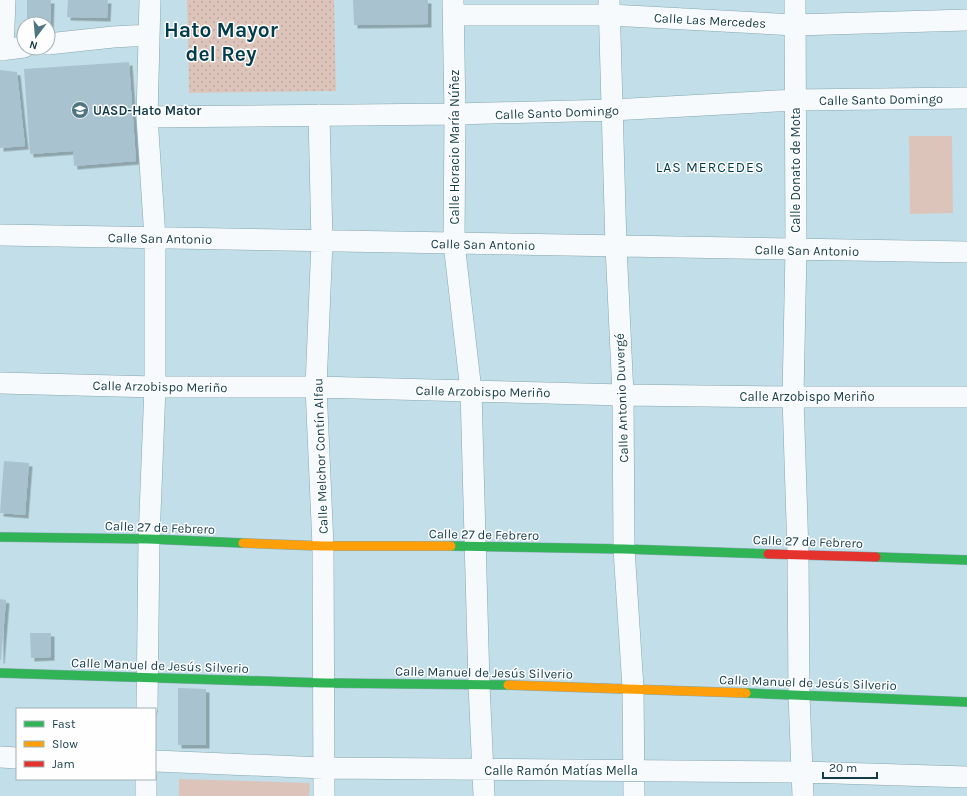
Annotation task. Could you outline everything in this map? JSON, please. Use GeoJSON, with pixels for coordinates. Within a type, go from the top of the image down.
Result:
{"type":"FeatureCollection","features":[{"type":"Feature","properties":{"kind":"street"},"geometry":{"type":"LineString","coordinates":[[5,0],[1,50],[16,48]]}},
{"type":"Feature","properties":{"kind":"street"},"geometry":{"type":"LineString","coordinates":[[147,708],[149,539],[155,387],[155,238],[147,116],[150,0]]}},
{"type":"Feature","properties":{"kind":"street","name":"Calle Donato de Mota"},"geometry":{"type":"LineString","coordinates":[[795,0],[796,250],[793,397],[803,796]]}},
{"type":"Feature","properties":{"kind":"street","name":"Calle Las Mercedes"},"geometry":{"type":"LineString","coordinates":[[453,8],[609,8],[795,25],[967,20]]}},
{"type":"Feature","properties":{"kind":"street","name":"Calle Horacio María Núñez"},"geometry":{"type":"LineString","coordinates":[[453,8],[455,114],[454,243],[471,391],[479,684],[484,796]]}},
{"type":"Feature","properties":{"kind":"street","name":"Calle Antonio Duvergé"},"geometry":{"type":"LineString","coordinates":[[609,8],[616,246],[623,395],[624,549],[633,688],[634,796]]}},
{"type":"Feature","properties":{"kind":"street"},"geometry":{"type":"LineString","coordinates":[[56,43],[149,35]]}},
{"type":"Feature","properties":{"kind":"street","name":"Calle Santo Domingo"},"geometry":{"type":"LineString","coordinates":[[147,116],[455,114],[612,110],[795,100],[967,98]]}},
{"type":"Feature","properties":{"kind":"street","name":"Calle Melchor Contín Alfau"},"geometry":{"type":"LineString","coordinates":[[320,115],[322,241],[316,387],[323,546],[324,796]]}},
{"type":"Feature","properties":{"kind":"street","name":"Calle San Antonio"},"geometry":{"type":"LineString","coordinates":[[0,235],[967,252]]}},
{"type":"Feature","properties":{"kind":"street","name":"Calle Arzobispo Meriño"},"geometry":{"type":"LineString","coordinates":[[0,383],[155,387],[316,387],[623,395],[967,397]]}},
{"type":"Feature","properties":{"kind":"street","name":"Calle 27 de Febrero"},"geometry":{"type":"LineString","coordinates":[[0,537],[149,539],[323,546],[475,546],[624,549],[967,560]]}},
{"type":"Feature","properties":{"kind":"street","name":"Calle Manuel de Jesús Silverio"},"geometry":{"type":"LineString","coordinates":[[0,673],[324,683],[479,684],[633,688],[967,702]]}},
{"type":"Feature","properties":{"kind":"street"},"geometry":{"type":"LineString","coordinates":[[0,757],[16,758]]}},
{"type":"Feature","properties":{"kind":"street","name":"Calle Ramón Matías Mella"},"geometry":{"type":"LineString","coordinates":[[156,761],[324,768],[803,772],[967,777]]}},
{"type":"Feature","properties":{"kind":"street"},"geometry":{"type":"LineString","coordinates":[[146,780],[146,796]]}},
{"type":"Feature","properties":{"kind":"shaded area"},"geometry":{"type":"Polygon","coordinates":[[[187,0],[334,0],[336,91],[189,93],[187,0]]]}},
{"type":"Feature","properties":{"kind":"shaded area"},"geometry":{"type":"Polygon","coordinates":[[[909,136],[952,136],[953,213],[910,214],[909,136]]]}},
{"type":"Feature","properties":{"kind":"shaded area"},"geometry":{"type":"Polygon","coordinates":[[[179,779],[310,783],[309,796],[179,796],[179,779]]]}},
{"type":"Feature","properties":{"kind":"building"},"geometry":{"type":"Polygon","coordinates":[[[27,0],[51,0],[50,16],[27,16],[27,0]]]}},
{"type":"Feature","properties":{"kind":"building"},"geometry":{"type":"Polygon","coordinates":[[[68,0],[108,0],[107,18],[67,17],[68,0]]]}},
{"type":"Feature","properties":{"kind":"building"},"geometry":{"type":"Polygon","coordinates":[[[353,0],[428,0],[428,24],[354,25],[353,0]]]}},
{"type":"Feature","properties":{"kind":"building","name":"UASD-Hato Mator"},"geometry":{"type":"Polygon","coordinates":[[[129,62],[136,161],[74,166],[73,151],[30,154],[24,69],[129,62]]]}},
{"type":"Feature","properties":{"kind":"building"},"geometry":{"type":"Polygon","coordinates":[[[0,70],[17,72],[25,146],[0,148],[0,70]]]}},
{"type":"Feature","properties":{"kind":"building"},"geometry":{"type":"Polygon","coordinates":[[[4,461],[29,463],[25,515],[0,513],[4,461]]]}},
{"type":"Feature","properties":{"kind":"building"},"geometry":{"type":"Polygon","coordinates":[[[0,599],[6,600],[1,660],[0,660],[0,599]]]}},
{"type":"Feature","properties":{"kind":"building"},"geometry":{"type":"Polygon","coordinates":[[[30,633],[51,633],[51,657],[31,658],[30,633]]]}},
{"type":"Feature","properties":{"kind":"building"},"geometry":{"type":"Polygon","coordinates":[[[178,688],[206,689],[206,745],[178,745],[178,688]]]}},
{"type":"Feature","properties":{"kind":"traffic: fast"},"geometry":{"type":"LineString","coordinates":[[0,537],[149,539],[243,543]]}},
{"type":"Feature","properties":{"kind":"traffic: fast"},"geometry":{"type":"LineString","coordinates":[[451,546],[624,549],[768,554]]}},
{"type":"Feature","properties":{"kind":"traffic: fast"},"geometry":{"type":"LineString","coordinates":[[876,557],[967,560]]}},
{"type":"Feature","properties":{"kind":"traffic: fast"},"geometry":{"type":"LineString","coordinates":[[0,673],[324,683],[508,685]]}},
{"type":"Feature","properties":{"kind":"traffic: fast"},"geometry":{"type":"LineString","coordinates":[[746,693],[967,702]]}},
{"type":"Feature","properties":{"kind":"traffic: slow"},"geometry":{"type":"LineString","coordinates":[[243,543],[323,546],[451,546]]}},
{"type":"Feature","properties":{"kind":"traffic: slow"},"geometry":{"type":"LineString","coordinates":[[508,685],[746,693]]}},
{"type":"Feature","properties":{"kind":"traffic: jam"},"geometry":{"type":"LineString","coordinates":[[768,554],[876,557]]}},
{"type":"Feature","properties":{"kind":"place","name":"UASD-Hato Mator"},"geometry":{"type":"Point","coordinates":[80,110]}},
{"type":"Feature","properties":{"kind":"district","name":"Hato Mayor del Rey"},"geometry":{"type":"Point","coordinates":[221,42]}},
{"type":"Feature","properties":{"kind":"district","name":"LAS MERCEDES"},"geometry":{"type":"Point","coordinates":[710,167]}}]}
